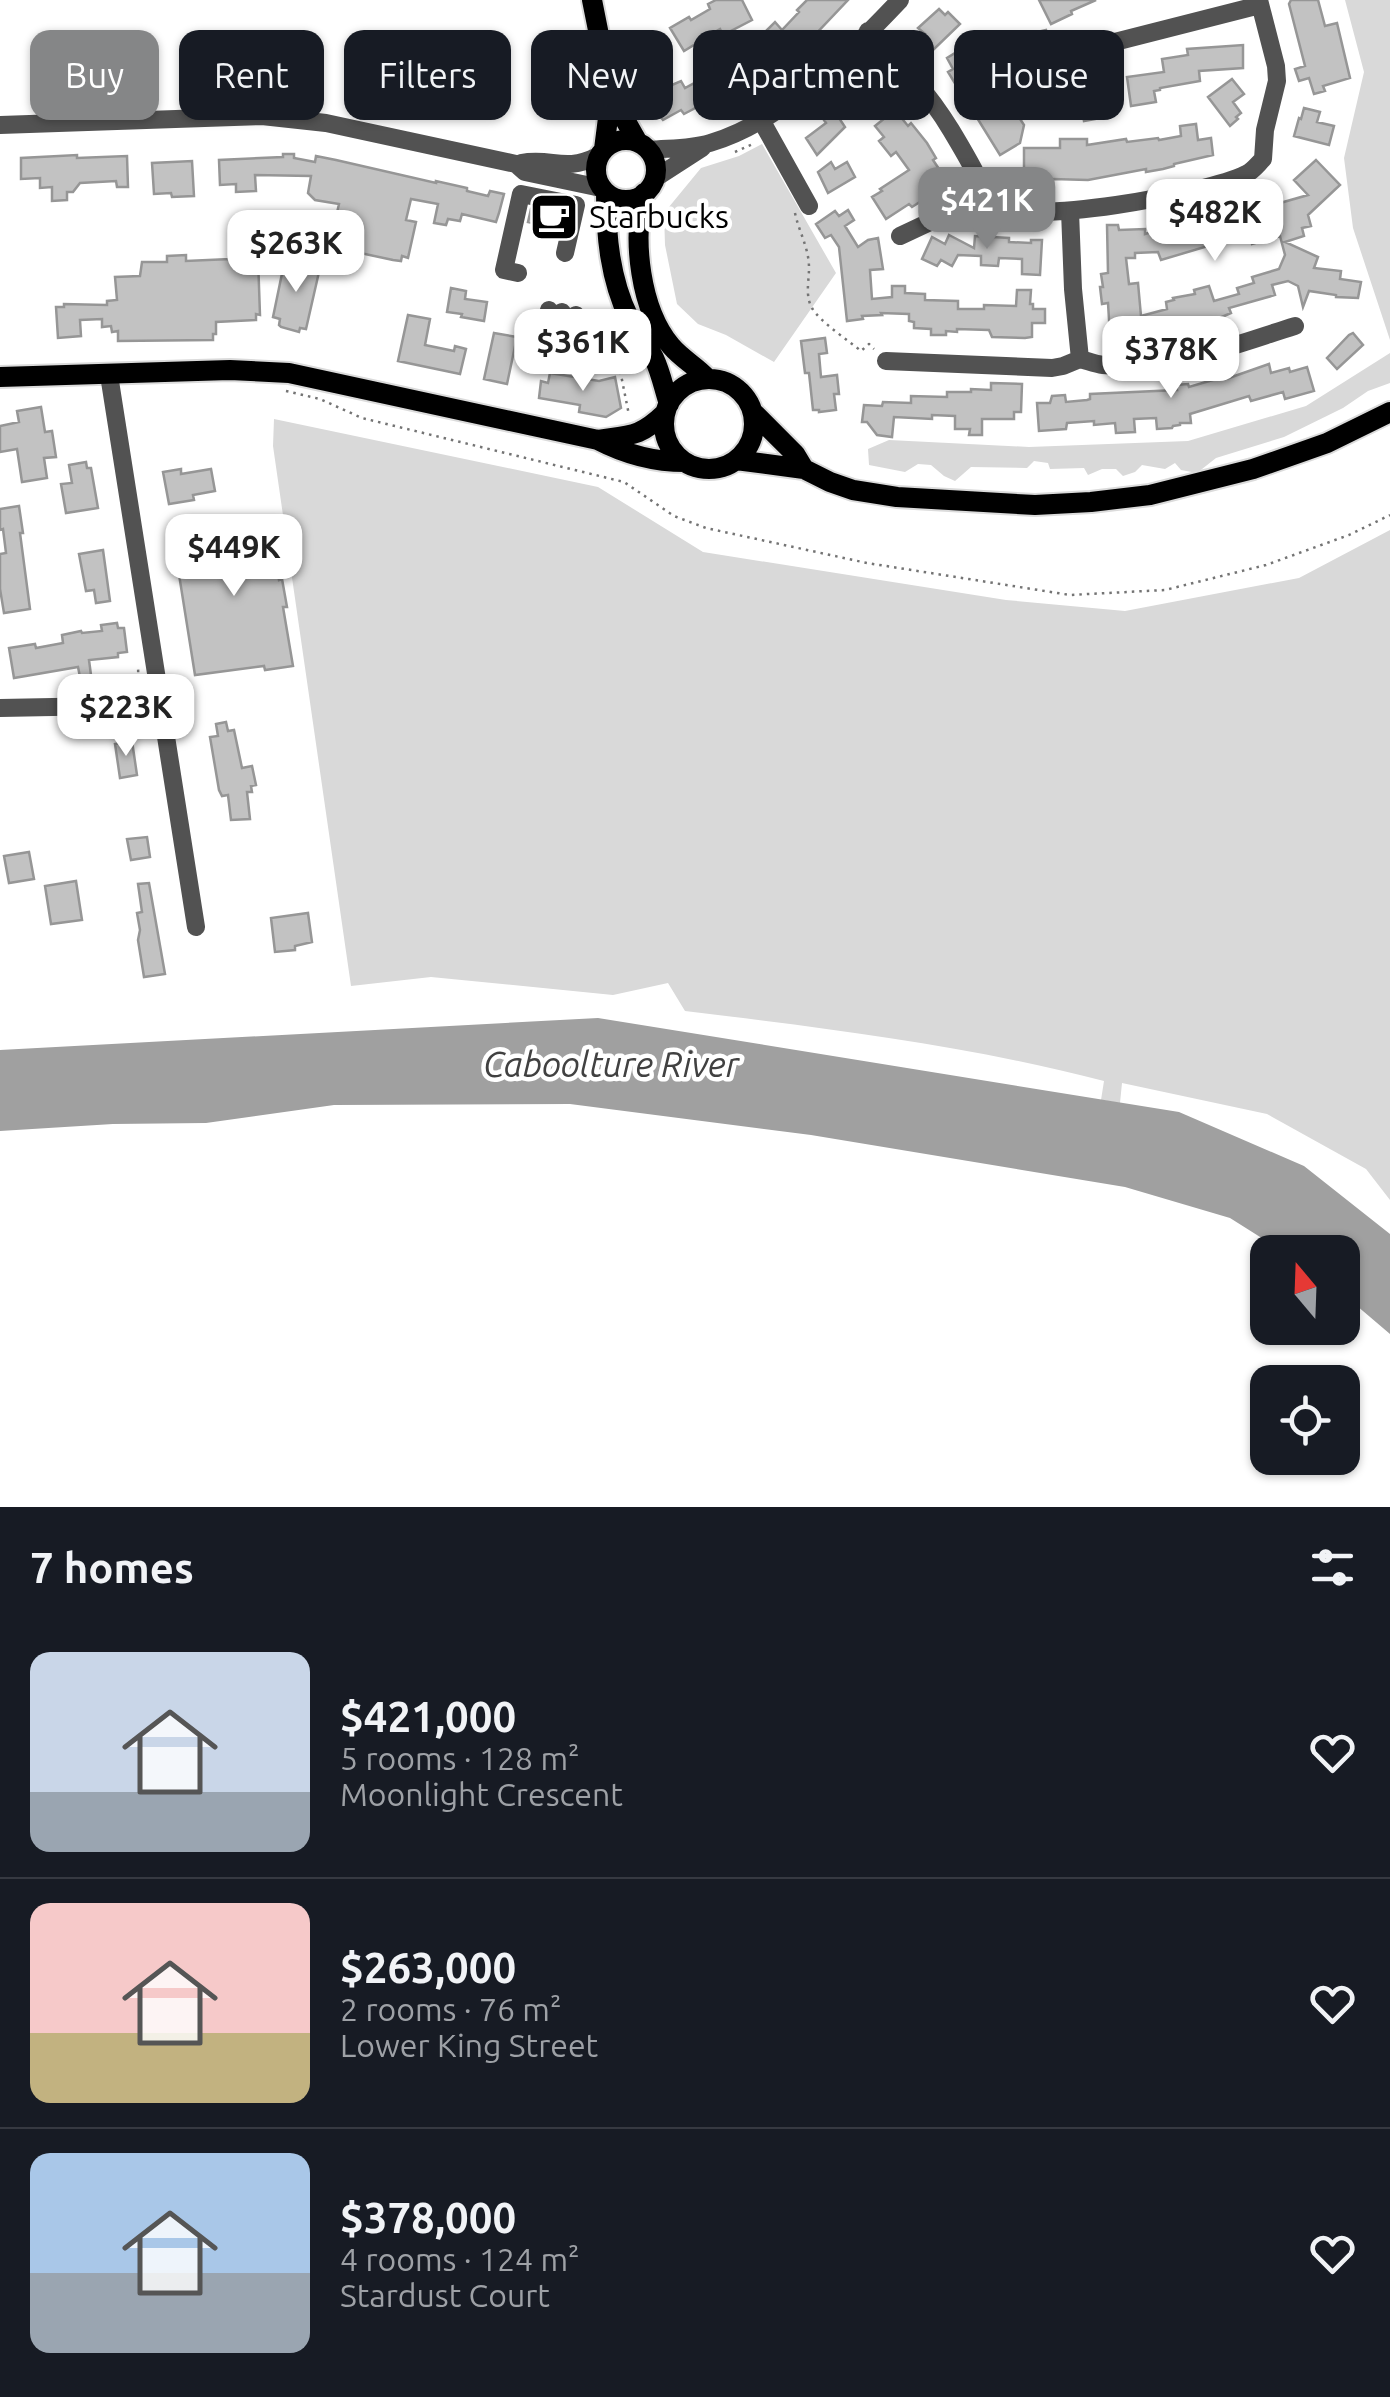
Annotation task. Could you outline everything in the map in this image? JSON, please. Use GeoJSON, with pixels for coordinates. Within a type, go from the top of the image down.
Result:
{"type":"FeatureCollection","features":[{"type":"Feature","properties":{"kind":"main road"},"geometry":{"type":"LineString","coordinates":[[592,0],[598,30]]}},
{"type":"Feature","properties":{"kind":"main road"},"geometry":{"type":"LineString","coordinates":[[607,120],[595,172],[604,190],[608,247],[630,322],[658,369],[667,408],[666,436],[676,455],[686,462],[711,469],[724,466],[736,460],[752,439],[753,412],[741,391],[707,378],[674,349],[655,321],[638,247],[638,226],[656,164],[627,120]]}},
{"type":"Feature","properties":{"kind":"main road"},"geometry":{"type":"LineString","coordinates":[[601,152],[622,140],[643,146]]}},
{"type":"Feature","properties":{"kind":"main road"},"geometry":{"type":"LineString","coordinates":[[604,190],[630,200],[649,186]]}},
{"type":"Feature","properties":{"kind":"main road"},"geometry":{"type":"LineString","coordinates":[[0,377],[230,370],[289,373],[598,440],[618,450],[668,462],[686,462]]}},
{"type":"Feature","properties":{"kind":"main road"},"geometry":{"type":"LineString","coordinates":[[598,440],[636,434],[667,408],[684,386],[707,378]]}},
{"type":"Feature","properties":{"kind":"main road"},"geometry":{"type":"LineString","coordinates":[[753,412],[795,454],[804,469]]}},
{"type":"Feature","properties":{"kind":"main road"},"geometry":{"type":"LineString","coordinates":[[736,460],[804,469],[853,490],[897,497],[1035,506],[1091,502],[1150,495],[1253,469],[1327,443],[1390,412]]}},
{"type":"Feature","properties":{"kind":"street"},"geometry":{"type":"LineString","coordinates":[[869,30],[900,0]]}},
{"type":"Feature","properties":{"kind":"street"},"geometry":{"type":"LineString","coordinates":[[934,105],[990,201],[1007,209],[1070,210],[1165,198],[1243,176],[1263,160],[1277,81],[1259,2],[1124,39]]}},
{"type":"Feature","properties":{"kind":"street"},"geometry":{"type":"LineString","coordinates":[[0,125],[262,116],[326,122],[516,164],[526,172],[604,190]]}},
{"type":"Feature","properties":{"kind":"street"},"geometry":{"type":"LineString","coordinates":[[649,186],[712,142],[761,120],[801,205]]}},
{"type":"Feature","properties":{"kind":"street"},"geometry":{"type":"LineString","coordinates":[[643,146],[712,142]]}},
{"type":"Feature","properties":{"kind":"street"},"geometry":{"type":"LineString","coordinates":[[516,164],[528,161],[566,166],[580,164],[601,152]]}},
{"type":"Feature","properties":{"kind":"street"},"geometry":{"type":"LineString","coordinates":[[518,273],[504,270],[521,194],[576,205],[564,253]]}},
{"type":"Feature","properties":{"kind":"street"},"geometry":{"type":"LineString","coordinates":[[900,236],[949,213],[990,201]]}},
{"type":"Feature","properties":{"kind":"street"},"geometry":{"type":"LineString","coordinates":[[1070,210],[1080,359]]}},
{"type":"Feature","properties":{"kind":"street"},"geometry":{"type":"LineString","coordinates":[[562,356],[570,314],[562,356]]}},
{"type":"Feature","properties":{"kind":"street"},"geometry":{"type":"LineString","coordinates":[[886,361],[1052,368],[1080,359],[1107,365],[1180,360],[1295,326]]}},
{"type":"Feature","properties":{"kind":"street"},"geometry":{"type":"LineString","coordinates":[[109,375],[196,927]]}},
{"type":"Feature","properties":{"kind":"street"},"geometry":{"type":"LineString","coordinates":[[0,708],[159,705]]}},
{"type":"Feature","properties":{"kind":"path"},"geometry":{"type":"LineString","coordinates":[[712,142],[723,154],[758,142]]}},
{"type":"Feature","properties":{"kind":"path"},"geometry":{"type":"LineString","coordinates":[[801,205],[800,234],[810,264],[808,294],[814,312],[862,351],[869,344],[886,361]]}},
{"type":"Feature","properties":{"kind":"path"},"geometry":{"type":"LineString","coordinates":[[284,391],[320,399],[362,418],[624,482],[674,516],[706,528],[867,563],[1070,594],[1165,590],[1250,570],[1350,536],[1390,516]]}},
{"type":"Feature","properties":{"kind":"path"},"geometry":{"type":"LineString","coordinates":[[125,689],[138,680],[136,656]]}},
{"type":"Feature","properties":{"kind":"shaded area"},"geometry":{"type":"Polygon","coordinates":[[[1345,0],[1390,0],[1390,340],[1353,228],[1344,158],[1364,72],[1345,0]]]}},
{"type":"Feature","properties":{"kind":"shaded area"},"geometry":{"type":"Polygon","coordinates":[[[762,144],[836,273],[774,362],[698,324],[677,304],[665,245],[664,213],[701,168],[762,144]]]}},
{"type":"Feature","properties":{"kind":"shaded area"},"geometry":{"type":"Polygon","coordinates":[[[1390,353],[1390,383],[1284,437],[1216,458],[1197,473],[1181,470],[1175,463],[1165,469],[1142,465],[1123,476],[1116,469],[1088,475],[1084,468],[1050,469],[1048,463],[1034,461],[1027,468],[971,467],[955,481],[931,465],[918,464],[905,472],[869,465],[868,449],[889,440],[1029,447],[1188,441],[1306,406],[1390,353]]]}},
{"type":"Feature","properties":{"kind":"shaded area"},"geometry":{"type":"Polygon","coordinates":[[[274,419],[598,487],[703,552],[1006,600],[1125,611],[1299,578],[1390,530],[1390,1200],[1366,1169],[1267,1114],[1122,1083],[1120,1103],[1101,1100],[1104,1081],[1052,1068],[896,1039],[685,1011],[668,983],[613,995],[431,977],[351,986],[273,446],[274,419]]]}},
{"type":"Feature","properties":{"kind":"water","name":"Caboolture River"},"geometry":{"type":"Polygon","coordinates":[[[598,1018],[1179,1112],[1304,1166],[1390,1234],[1390,1334],[1360,1308],[1360,1235],[1257,1235],[1230,1218],[1125,1187],[811,1135],[570,1104],[334,1105],[206,1123],[0,1131],[0,1050],[598,1018]]]}},
{"type":"Feature","properties":{"kind":"building"},"geometry":{"type":"Polygon","coordinates":[[[716,0],[742,0],[752,20],[733,30],[693,30],[693,46],[684,51],[670,28],[710,9],[708,4],[716,0]]]}},
{"type":"Feature","properties":{"kind":"building"},"geometry":{"type":"Polygon","coordinates":[[[807,0],[848,0],[820,30],[782,30],[807,0]]]}},
{"type":"Feature","properties":{"kind":"building"},"geometry":{"type":"Polygon","coordinates":[[[1039,0],[1096,0],[1051,24],[1039,0]]]}},
{"type":"Feature","properties":{"kind":"building"},"geometry":{"type":"Polygon","coordinates":[[[1291,0],[1318,0],[1325,26],[1337,23],[1350,78],[1323,86],[1325,91],[1314,94],[1309,78],[1299,81],[1295,69],[1305,66],[1291,0]]]}},
{"type":"Feature","properties":{"kind":"building"},"geometry":{"type":"Polygon","coordinates":[[[939,9],[960,24],[934,49],[934,30],[918,28],[939,9]]]}},
{"type":"Feature","properties":{"kind":"building"},"geometry":{"type":"Polygon","coordinates":[[[1243,45],[1243,68],[1199,71],[1200,81],[1160,88],[1154,91],[1156,102],[1131,106],[1127,77],[1164,72],[1162,59],[1188,55],[1187,49],[1243,45]]]}},
{"type":"Feature","properties":{"kind":"building"},"geometry":{"type":"Polygon","coordinates":[[[954,54],[954,82],[948,72],[953,69],[947,58],[954,54]]]}},
{"type":"Feature","properties":{"kind":"building"},"geometry":{"type":"Polygon","coordinates":[[[1232,79],[1244,94],[1233,102],[1241,113],[1230,126],[1208,97],[1232,79]]]}},
{"type":"Feature","properties":{"kind":"building"},"geometry":{"type":"Polygon","coordinates":[[[681,81],[685,88],[693,84],[693,109],[673,114],[673,85],[681,81]]]}},
{"type":"Feature","properties":{"kind":"building"},"geometry":{"type":"Polygon","coordinates":[[[1304,108],[1320,112],[1317,122],[1334,126],[1329,145],[1294,136],[1304,108]]]}},
{"type":"Feature","properties":{"kind":"building"},"geometry":{"type":"Polygon","coordinates":[[[824,120],[840,120],[845,127],[817,155],[806,138],[826,123],[824,120]]]}},
{"type":"Feature","properties":{"kind":"building"},"geometry":{"type":"Polygon","coordinates":[[[882,120],[903,120],[908,126],[911,123],[927,143],[945,178],[937,184],[940,189],[886,219],[872,197],[909,170],[896,152],[891,156],[879,141],[884,137],[875,126],[882,120]]]}},
{"type":"Feature","properties":{"kind":"building"},"geometry":{"type":"Polygon","coordinates":[[[978,120],[1021,120],[1024,125],[1020,143],[1000,155],[978,120]]]}},
{"type":"Feature","properties":{"kind":"building"},"geometry":{"type":"Polygon","coordinates":[[[1196,124],[1198,140],[1211,138],[1213,155],[1163,169],[1088,180],[1036,182],[1036,178],[1024,178],[1024,148],[1060,148],[1060,139],[1087,139],[1087,145],[1126,139],[1159,140],[1181,136],[1180,126],[1196,124]]]}},
{"type":"Feature","properties":{"kind":"building"},"geometry":{"type":"Polygon","coordinates":[[[283,154],[315,162],[316,156],[336,160],[488,196],[490,191],[504,194],[496,222],[462,214],[460,221],[448,219],[446,225],[434,223],[438,204],[411,199],[406,220],[416,222],[408,258],[393,260],[351,251],[344,248],[345,242],[334,240],[339,204],[315,200],[308,193],[311,176],[255,175],[256,191],[236,192],[236,184],[220,185],[219,160],[283,154]]]}},
{"type":"Feature","properties":{"kind":"building"},"geometry":{"type":"Polygon","coordinates":[[[127,156],[128,187],[117,187],[116,181],[80,183],[73,192],[67,192],[67,200],[52,201],[52,187],[40,188],[40,178],[21,179],[21,158],[127,156]]]}},
{"type":"Feature","properties":{"kind":"building"},"geometry":{"type":"Polygon","coordinates":[[[1316,160],[1340,185],[1308,215],[1311,226],[1302,228],[1304,236],[1285,242],[1318,257],[1314,268],[1341,271],[1340,279],[1361,282],[1358,298],[1309,291],[1303,307],[1298,286],[1288,281],[1272,285],[1275,295],[1229,308],[1231,313],[1208,323],[1169,334],[1168,331],[1110,336],[1108,303],[1102,304],[1100,287],[1101,274],[1108,273],[1107,225],[1118,225],[1119,230],[1145,229],[1145,234],[1222,210],[1226,226],[1247,220],[1243,208],[1264,202],[1266,207],[1308,195],[1294,180],[1316,160]],[[1280,236],[1252,244],[1250,237],[1238,237],[1161,260],[1158,252],[1135,253],[1135,258],[1126,258],[1129,284],[1138,283],[1141,316],[1167,309],[1166,302],[1173,298],[1195,294],[1194,290],[1209,286],[1214,301],[1239,294],[1237,288],[1254,283],[1252,277],[1279,269],[1285,255],[1280,236]]]}},
{"type":"Feature","properties":{"kind":"building"},"geometry":{"type":"Polygon","coordinates":[[[192,161],[194,196],[154,194],[152,163],[192,161]]]}},
{"type":"Feature","properties":{"kind":"building"},"geometry":{"type":"Polygon","coordinates":[[[831,162],[835,169],[847,162],[855,177],[828,193],[818,172],[831,162]]]}},
{"type":"Feature","properties":{"kind":"building"},"geometry":{"type":"Polygon","coordinates":[[[531,209],[561,215],[558,228],[528,222],[531,209]]]}},
{"type":"Feature","properties":{"kind":"building"},"geometry":{"type":"Polygon","coordinates":[[[848,210],[854,220],[845,226],[858,247],[878,238],[883,269],[870,270],[872,299],[892,297],[892,286],[905,286],[905,293],[925,294],[925,300],[958,301],[958,309],[984,309],[984,305],[1016,306],[1017,290],[1031,290],[1030,304],[1033,309],[1045,309],[1045,323],[1032,323],[1032,337],[1025,338],[992,337],[989,330],[957,329],[946,331],[946,335],[931,335],[931,329],[914,328],[909,314],[881,313],[847,321],[839,247],[831,235],[825,238],[816,224],[835,211],[839,216],[848,210]]]}},
{"type":"Feature","properties":{"kind":"building"},"geometry":{"type":"Polygon","coordinates":[[[949,235],[974,248],[975,236],[1009,238],[1009,242],[1042,240],[1040,275],[1022,274],[1022,259],[999,258],[998,266],[981,265],[981,256],[958,255],[952,266],[941,260],[937,266],[922,259],[932,237],[945,244],[949,235]]]}},
{"type":"Feature","properties":{"kind":"building"},"geometry":{"type":"Polygon","coordinates":[[[250,254],[250,259],[258,258],[260,315],[256,314],[256,320],[216,322],[213,340],[118,341],[118,331],[112,332],[111,326],[102,327],[102,319],[80,320],[81,336],[58,338],[56,307],[107,305],[107,301],[117,300],[115,277],[140,276],[142,262],[167,262],[167,256],[186,255],[186,261],[250,254]]]}},
{"type":"Feature","properties":{"kind":"building"},"geometry":{"type":"Polygon","coordinates":[[[294,260],[311,263],[311,270],[319,272],[306,329],[300,328],[299,332],[281,327],[280,319],[273,317],[284,264],[291,265],[294,260]]]}},
{"type":"Feature","properties":{"kind":"building"},"geometry":{"type":"Polygon","coordinates":[[[451,288],[466,291],[465,299],[487,302],[484,321],[447,312],[451,288]]]}},
{"type":"Feature","properties":{"kind":"building"},"geometry":{"type":"Polygon","coordinates":[[[408,315],[430,319],[425,345],[454,351],[455,346],[466,349],[460,374],[398,361],[408,315]]]}},
{"type":"Feature","properties":{"kind":"building"},"geometry":{"type":"Polygon","coordinates":[[[494,333],[517,337],[507,384],[484,379],[494,333]]]}},
{"type":"Feature","properties":{"kind":"building"},"geometry":{"type":"Polygon","coordinates":[[[1353,333],[1363,345],[1337,369],[1327,358],[1353,333]]]}},
{"type":"Feature","properties":{"kind":"building"},"geometry":{"type":"Polygon","coordinates":[[[825,338],[827,353],[819,354],[821,377],[837,375],[839,394],[834,394],[836,410],[819,412],[813,410],[801,341],[825,338]]]}},
{"type":"Feature","properties":{"kind":"building"},"geometry":{"type":"Polygon","coordinates":[[[1269,364],[1271,373],[1307,367],[1314,391],[1285,399],[1283,392],[1251,401],[1249,396],[1190,414],[1191,423],[1172,428],[1157,429],[1156,418],[1134,419],[1135,432],[1116,433],[1115,423],[1094,425],[1094,421],[1039,431],[1037,403],[1050,403],[1052,396],[1065,395],[1066,402],[1090,399],[1090,394],[1177,390],[1176,385],[1189,387],[1229,378],[1269,364]]]}},
{"type":"Feature","properties":{"kind":"building"},"geometry":{"type":"Polygon","coordinates":[[[550,373],[599,381],[615,377],[621,408],[606,417],[579,412],[580,405],[539,398],[541,381],[548,383],[550,373]]]}},
{"type":"Feature","properties":{"kind":"building"},"geometry":{"type":"Polygon","coordinates":[[[991,383],[1022,384],[1021,412],[1014,412],[1014,419],[982,419],[982,435],[969,435],[970,429],[955,429],[955,416],[894,417],[892,437],[877,435],[867,422],[862,422],[864,405],[911,403],[911,396],[947,397],[947,392],[991,390],[991,383]]]}},
{"type":"Feature","properties":{"kind":"building"},"geometry":{"type":"Polygon","coordinates":[[[41,407],[45,432],[52,431],[56,457],[44,458],[47,478],[22,482],[17,449],[0,452],[0,426],[19,422],[17,411],[41,407]]]}},
{"type":"Feature","properties":{"kind":"building"},"geometry":{"type":"Polygon","coordinates":[[[86,462],[87,468],[91,468],[98,508],[66,513],[61,484],[72,483],[69,465],[86,462]]]}},
{"type":"Feature","properties":{"kind":"building"},"geometry":{"type":"Polygon","coordinates":[[[181,469],[181,474],[211,469],[215,491],[169,504],[163,472],[181,469]]]}},
{"type":"Feature","properties":{"kind":"building"},"geometry":{"type":"Polygon","coordinates":[[[19,506],[30,609],[4,613],[0,554],[6,553],[0,509],[19,506]]]}},
{"type":"Feature","properties":{"kind":"building"},"geometry":{"type":"Polygon","coordinates":[[[291,519],[293,528],[271,533],[287,607],[283,607],[293,666],[195,675],[174,543],[177,538],[291,519]]]}},
{"type":"Feature","properties":{"kind":"building"},"geometry":{"type":"Polygon","coordinates":[[[103,550],[110,601],[96,603],[94,590],[86,591],[79,554],[103,550]]]}},
{"type":"Feature","properties":{"kind":"building"},"geometry":{"type":"Polygon","coordinates":[[[117,623],[118,628],[124,628],[127,652],[118,653],[118,657],[89,660],[91,675],[80,677],[78,667],[14,678],[9,648],[63,643],[62,635],[102,631],[101,625],[117,623]]]}},
{"type":"Feature","properties":{"kind":"building"},"geometry":{"type":"Polygon","coordinates":[[[226,722],[228,731],[234,730],[242,768],[252,766],[256,785],[251,786],[252,792],[247,792],[250,819],[231,820],[228,795],[222,796],[219,790],[210,737],[218,736],[216,724],[226,722]]]}},
{"type":"Feature","properties":{"kind":"building"},"geometry":{"type":"Polygon","coordinates":[[[132,741],[137,775],[120,778],[115,744],[132,741]]]}},
{"type":"Feature","properties":{"kind":"building"},"geometry":{"type":"Polygon","coordinates":[[[147,837],[150,857],[131,860],[127,839],[147,837]]]}},
{"type":"Feature","properties":{"kind":"building"},"geometry":{"type":"Polygon","coordinates":[[[29,852],[34,879],[9,883],[4,856],[29,852]]]}},
{"type":"Feature","properties":{"kind":"building"},"geometry":{"type":"Polygon","coordinates":[[[76,881],[82,920],[51,924],[45,886],[76,881]]]}},
{"type":"Feature","properties":{"kind":"building"},"geometry":{"type":"Polygon","coordinates":[[[149,883],[165,974],[144,977],[138,940],[137,913],[142,912],[138,884],[149,883]]]}},
{"type":"Feature","properties":{"kind":"building"},"geometry":{"type":"Polygon","coordinates":[[[308,913],[312,942],[295,946],[295,950],[275,952],[271,918],[308,913]]]}},
{"type":"Feature","properties":{"kind":"place","name":"Starbucks"},"geometry":{"type":"Point","coordinates":[554,217]}}]}
